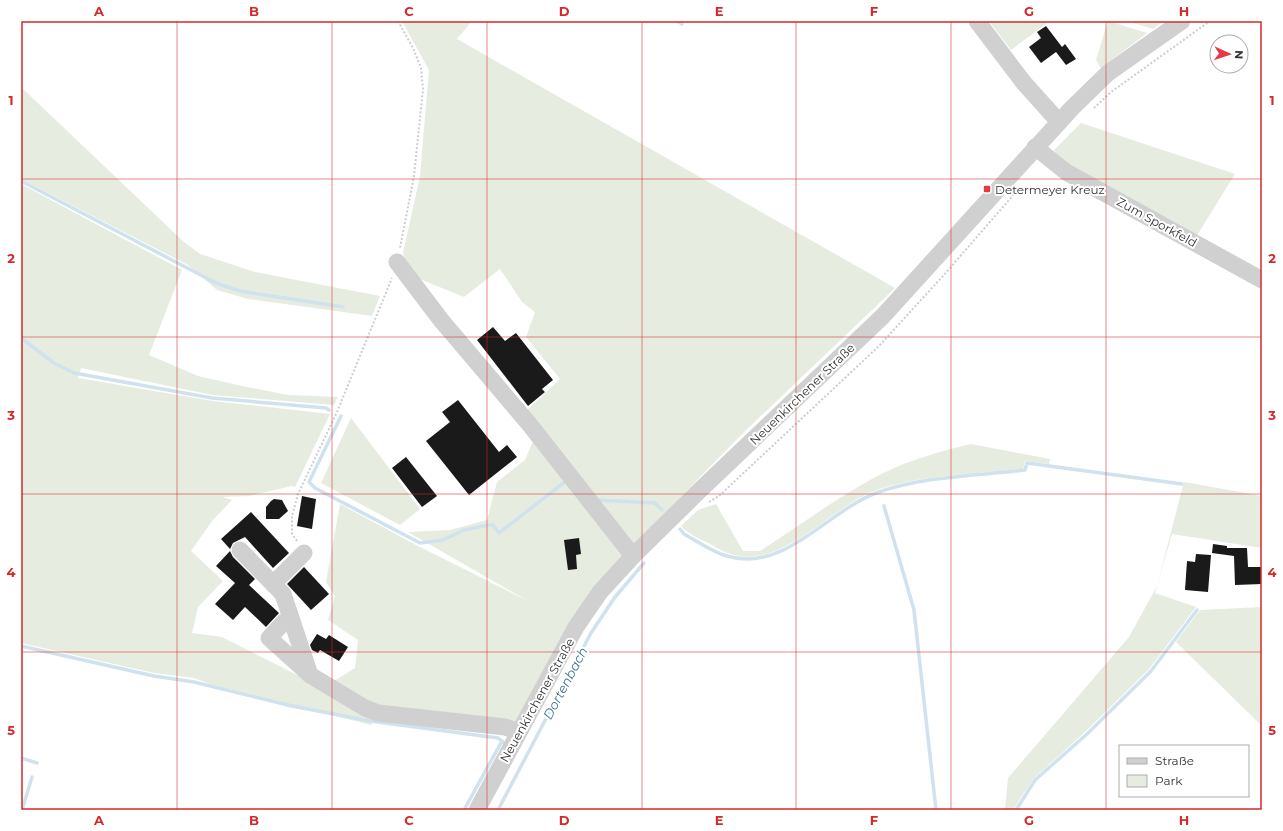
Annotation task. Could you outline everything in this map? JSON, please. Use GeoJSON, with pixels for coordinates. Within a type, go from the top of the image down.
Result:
{"type":"FeatureCollection","features":[{"type":"Feature","properties":{"kind":"street"},"geometry":{"type":"LineString","coordinates":[[977,21],[1024,83],[1059,122]]}},
{"type":"Feature","properties":{"kind":"street","name":"Neuenkirchener Straße"},"geometry":{"type":"LineString","coordinates":[[476,810],[576,627],[600,592],[633,556],[883,316],[1059,122],[1108,73],[1182,21]]}},
{"type":"Feature","properties":{"kind":"street","name":"Zum Sporkfeld"},"geometry":{"type":"LineString","coordinates":[[1035,148],[1066,172],[1262,280]]}},
{"type":"Feature","properties":{"kind":"street"},"geometry":{"type":"LineString","coordinates":[[397,262],[442,320],[530,425],[633,556]]}},
{"type":"Feature","properties":{"kind":"street"},"geometry":{"type":"LineString","coordinates":[[240,550],[283,594],[310,675]]}},
{"type":"Feature","properties":{"kind":"street"},"geometry":{"type":"LineString","coordinates":[[273,584],[304,552]]}},
{"type":"Feature","properties":{"kind":"street"},"geometry":{"type":"LineString","coordinates":[[291,619],[284,622],[269,638],[310,675],[365,708],[378,713],[505,727],[519,732]]}},
{"type":"Feature","properties":{"kind":"path"},"geometry":{"type":"LineString","coordinates":[[304,552],[292,534],[292,516],[298,494],[337,412],[378,313],[397,262],[414,176],[423,89],[421,68],[413,48],[398,21]]}},
{"type":"Feature","properties":{"kind":"path"},"geometry":{"type":"LineString","coordinates":[[1090,112],[1111,92],[1210,21]]}},
{"type":"Feature","properties":{"kind":"path"},"geometry":{"type":"LineString","coordinates":[[704,504],[719,496],[878,347],[943,276],[1017,191]]}},
{"type":"Feature","properties":{"kind":"green space"},"geometry":{"type":"Polygon","coordinates":[[[402,21],[472,21],[457,39],[895,288],[740,436],[631,548],[517,726],[383,708],[371,725],[213,685],[194,678],[154,673],[21,643],[21,184],[182,270],[149,355],[198,376],[242,386],[288,395],[338,397],[334,405],[212,395],[81,368],[78,378],[213,401],[330,414],[295,487],[292,486],[249,496],[222,497],[232,500],[212,521],[191,551],[223,581],[198,607],[192,633],[222,637],[323,688],[355,668],[358,640],[328,620],[335,596],[326,582],[340,504],[416,545],[528,601],[408,532],[450,530],[487,520],[497,482],[525,460],[538,429],[526,411],[560,379],[526,337],[535,312],[522,302],[500,269],[464,297],[415,277],[406,264],[403,253],[420,176],[429,70],[402,21]]]}},
{"type":"Feature","properties":{"kind":"green space"},"geometry":{"type":"Polygon","coordinates":[[[989,21],[1050,21],[1011,50],[989,21]]]}},
{"type":"Feature","properties":{"kind":"green space"},"geometry":{"type":"Polygon","coordinates":[[[1108,21],[1147,33],[1101,68],[1096,60],[1108,21]]]}},
{"type":"Feature","properties":{"kind":"green space"},"geometry":{"type":"Polygon","coordinates":[[[1127,21],[1164,21],[1153,29],[1127,21]]]}},
{"type":"Feature","properties":{"kind":"green space"},"geometry":{"type":"Polygon","coordinates":[[[21,87],[184,242],[200,254],[255,272],[380,296],[372,316],[248,299],[217,290],[188,265],[21,179],[21,87]]]}},
{"type":"Feature","properties":{"kind":"green space"},"geometry":{"type":"Polygon","coordinates":[[[1081,123],[1235,174],[1196,237],[1082,175],[1056,155],[1054,150],[1081,123]]]}},
{"type":"Feature","properties":{"kind":"green space"},"geometry":{"type":"Polygon","coordinates":[[[351,418],[420,509],[400,525],[321,483],[351,418]]]}},
{"type":"Feature","properties":{"kind":"green space"},"geometry":{"type":"Polygon","coordinates":[[[971,444],[1050,459],[1049,464],[1025,461],[1023,469],[928,478],[874,491],[857,499],[785,547],[766,554],[747,557],[728,553],[691,534],[681,526],[698,510],[716,504],[743,551],[760,551],[829,505],[883,473],[901,465],[945,450],[971,444]]]}},
{"type":"Feature","properties":{"kind":"green space"},"geometry":{"type":"Polygon","coordinates":[[[1184,482],[1262,496],[1262,548],[1172,534],[1155,593],[1196,607],[1149,669],[1086,731],[1033,779],[1013,810],[1005,810],[1008,778],[1129,637],[1157,586],[1184,482]]]}},
{"type":"Feature","properties":{"kind":"green space"},"geometry":{"type":"Polygon","coordinates":[[[1262,607],[1262,726],[1176,642],[1200,610],[1262,607]]]}},
{"type":"Feature","properties":{"kind":"building"},"geometry":{"type":"Polygon","coordinates":[[[1046,26],[1062,47],[1065,44],[1076,59],[1066,65],[1056,52],[1041,63],[1029,47],[1041,38],[1037,32],[1046,26]]]}},
{"type":"Feature","properties":{"kind":"building"},"geometry":{"type":"Polygon","coordinates":[[[493,327],[505,341],[516,333],[553,380],[542,389],[545,392],[528,406],[477,340],[493,327]]]}},
{"type":"Feature","properties":{"kind":"building"},"geometry":{"type":"Polygon","coordinates":[[[458,400],[499,452],[507,445],[517,457],[469,495],[426,441],[450,422],[442,412],[458,400]]]}},
{"type":"Feature","properties":{"kind":"building"},"geometry":{"type":"Polygon","coordinates":[[[406,457],[437,496],[422,507],[392,468],[406,457]]]}},
{"type":"Feature","properties":{"kind":"building"},"geometry":{"type":"Polygon","coordinates":[[[302,496],[316,499],[312,529],[297,526],[302,496]]]}},
{"type":"Feature","properties":{"kind":"building"},"geometry":{"type":"Polygon","coordinates":[[[274,499],[282,500],[288,511],[279,519],[266,519],[266,507],[274,499]]]}},
{"type":"Feature","properties":{"kind":"building"},"geometry":{"type":"Polygon","coordinates":[[[251,512],[289,553],[273,568],[245,537],[233,543],[230,549],[221,539],[251,512]]]}},
{"type":"Feature","properties":{"kind":"building"},"geometry":{"type":"Polygon","coordinates":[[[579,538],[581,554],[576,555],[577,569],[568,570],[564,540],[579,538]]]}},
{"type":"Feature","properties":{"kind":"building"},"geometry":{"type":"Polygon","coordinates":[[[1213,544],[1227,546],[1227,548],[1247,548],[1248,567],[1262,567],[1262,584],[1235,585],[1234,556],[1212,553],[1213,544]]]}},
{"type":"Feature","properties":{"kind":"building"},"geometry":{"type":"Polygon","coordinates":[[[230,551],[233,557],[255,579],[249,585],[279,613],[266,627],[245,607],[233,620],[215,604],[235,583],[216,566],[230,551]]]}},
{"type":"Feature","properties":{"kind":"building"},"geometry":{"type":"Polygon","coordinates":[[[1196,554],[1211,555],[1208,592],[1185,590],[1187,561],[1195,562],[1196,554]]]}},
{"type":"Feature","properties":{"kind":"building"},"geometry":{"type":"Polygon","coordinates":[[[304,567],[329,594],[311,610],[287,584],[304,567]]]}},
{"type":"Feature","properties":{"kind":"building"},"geometry":{"type":"Polygon","coordinates":[[[317,634],[326,639],[329,635],[348,647],[339,661],[320,650],[318,653],[312,650],[310,645],[317,634]]]}},
{"type":"Feature","properties":{"kind":"waterway"},"geometry":{"type":"LineString","coordinates":[[676,21],[682,24]]}},
{"type":"Feature","properties":{"kind":"waterway"},"geometry":{"type":"LineString","coordinates":[[21,181],[216,283],[240,291],[343,307]]}},
{"type":"Feature","properties":{"kind":"waterway"},"geometry":{"type":"LineString","coordinates":[[21,338],[54,363],[74,373],[212,398],[326,408],[329,410]]}},
{"type":"Feature","properties":{"kind":"waterway"},"geometry":{"type":"LineString","coordinates":[[341,416],[309,482],[315,488],[420,543],[443,540],[464,530],[488,525],[493,525],[499,533],[566,481]]}},
{"type":"Feature","properties":{"kind":"waterway"},"geometry":{"type":"LineString","coordinates":[[680,529],[684,534],[716,552],[727,556],[748,559],[768,556],[786,549],[840,513],[876,493],[912,483],[949,477],[1025,470],[1027,463],[1182,484]]}},
{"type":"Feature","properties":{"kind":"waterway"},"geometry":{"type":"LineString","coordinates":[[597,500],[655,503],[662,510]]}},
{"type":"Feature","properties":{"kind":"waterway"},"geometry":{"type":"LineString","coordinates":[[884,506],[914,610],[936,810]]}},
{"type":"Feature","properties":{"kind":"waterway","name":"Dortenbach"},"geometry":{"type":"LineString","coordinates":[[498,810],[591,633],[615,597],[644,563]]}},
{"type":"Feature","properties":{"kind":"waterway"},"geometry":{"type":"LineString","coordinates":[[1016,810],[1035,780],[1087,734],[1151,671],[1197,610]]}},
{"type":"Feature","properties":{"kind":"waterway"},"geometry":{"type":"LineString","coordinates":[[21,646],[154,676],[194,682],[292,706],[370,721],[498,738],[504,743]]}},
{"type":"Feature","properties":{"kind":"waterway"},"geometry":{"type":"LineString","coordinates":[[464,810],[502,741]]}},
{"type":"Feature","properties":{"kind":"waterway"},"geometry":{"type":"LineString","coordinates":[[21,758],[37,763]]}},
{"type":"Feature","properties":{"kind":"waterway"},"geometry":{"type":"LineString","coordinates":[[22,810],[32,777]]}},
{"type":"Feature","properties":{"kind":"place","name":"Determeyer Kreuz"},"geometry":{"type":"Point","coordinates":[987,189]}}]}
